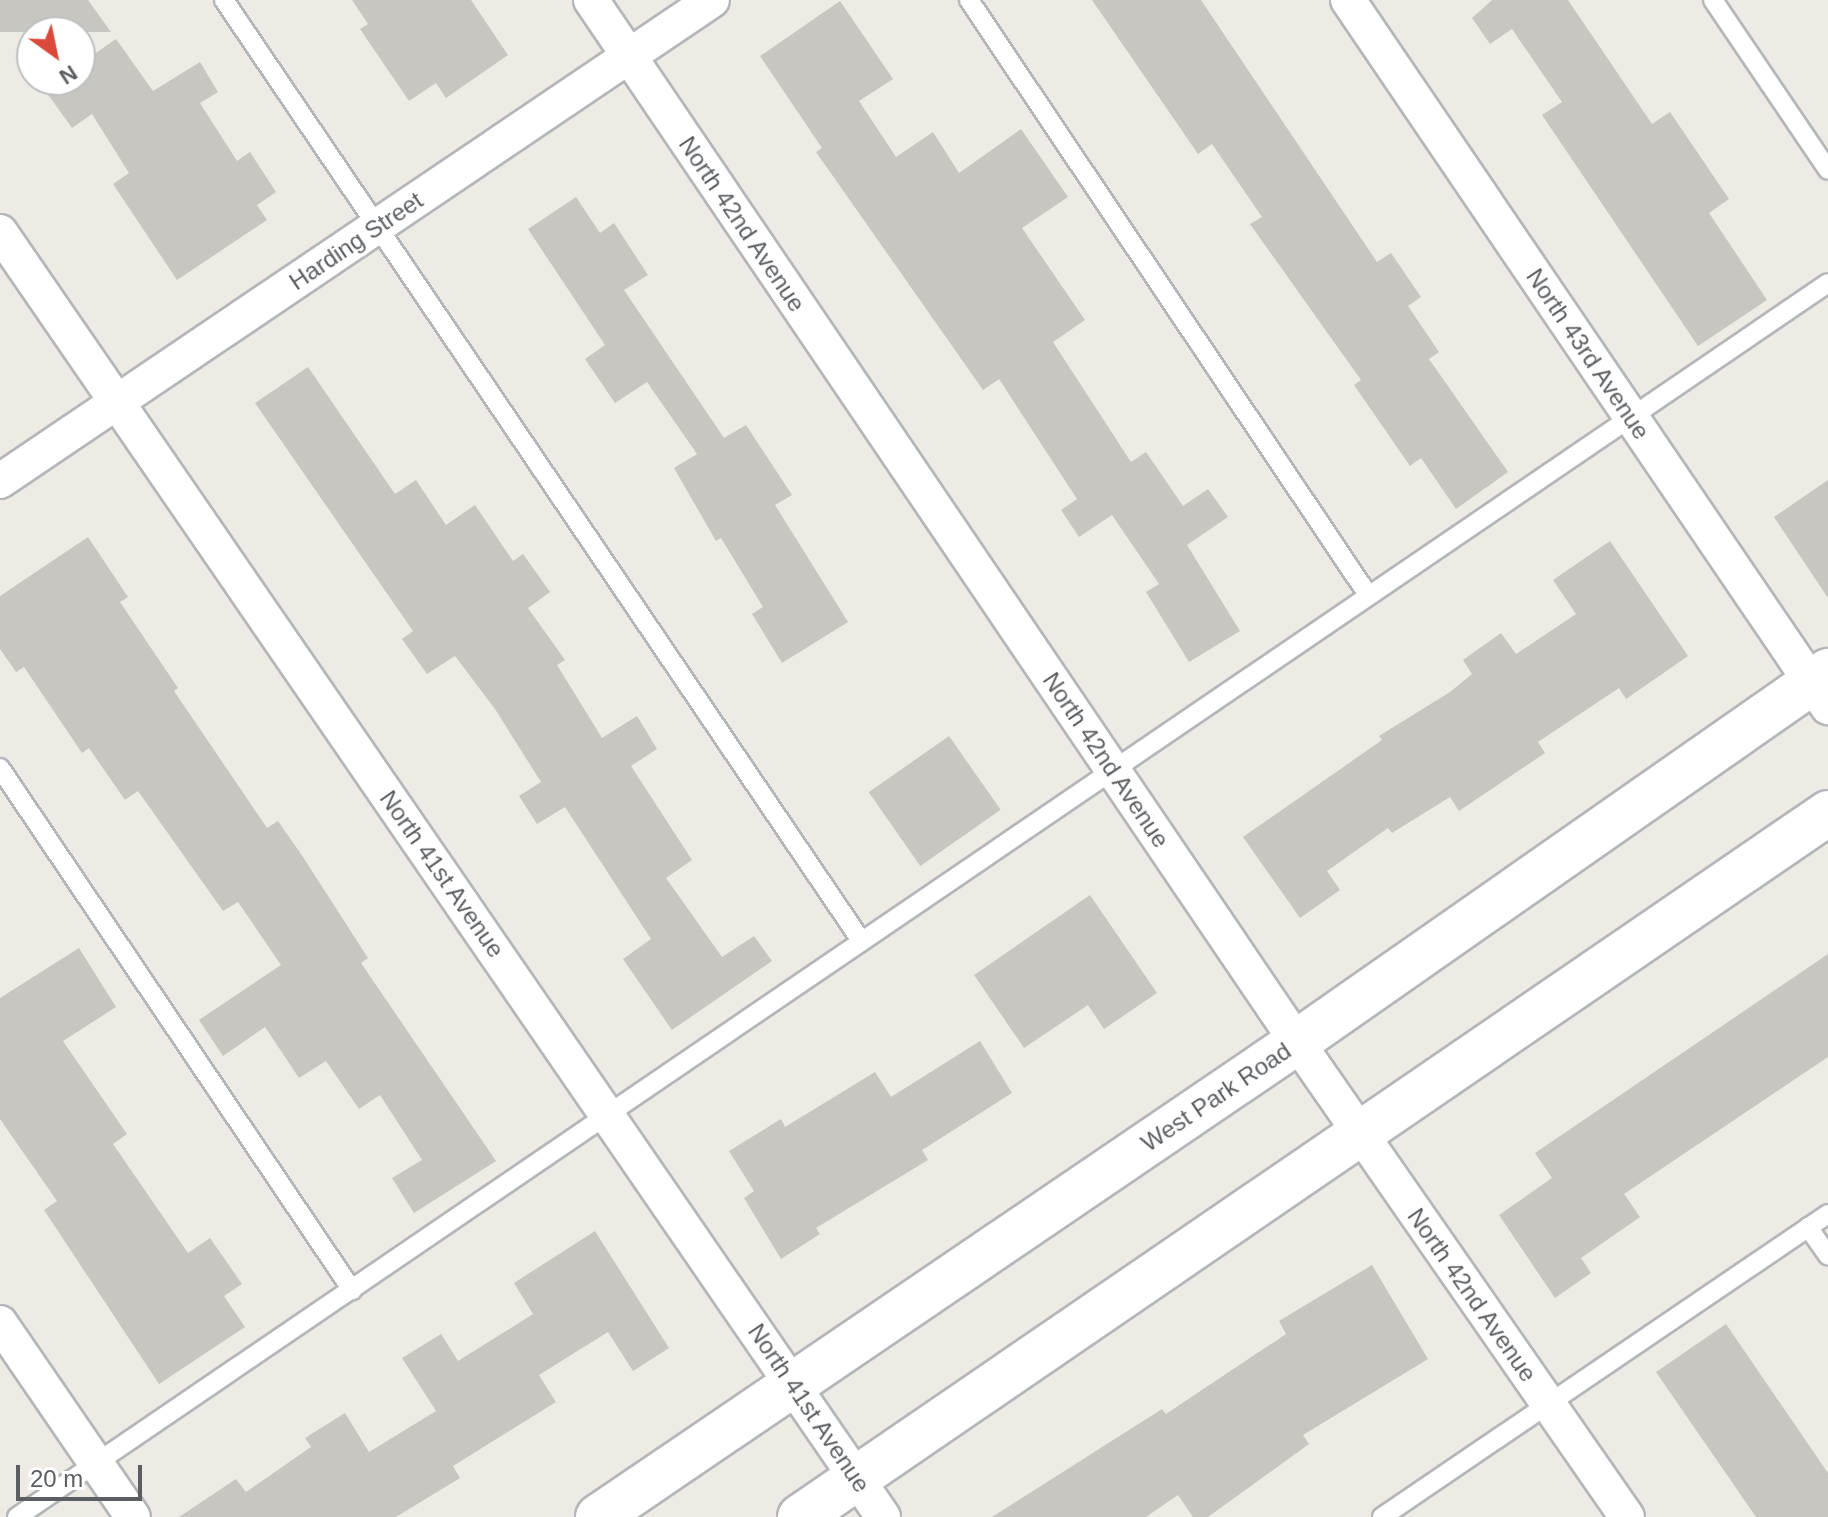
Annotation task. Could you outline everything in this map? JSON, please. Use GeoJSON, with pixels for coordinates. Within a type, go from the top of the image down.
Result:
{"type":"FeatureCollection","features":[{"type":"Feature","properties":{"kind":"street","name":"North 42nd Avenue"},"geometry":{"type":"LineString","coordinates":[[591,0],[1297,1042],[1627,1517]]}},
{"type":"Feature","properties":{"kind":"street","name":"Harding Street"},"geometry":{"type":"LineString","coordinates":[[0,481],[712,0]]}},
{"type":"Feature","properties":{"kind":"street","name":"North 43rd Avenue"},"geometry":{"type":"LineString","coordinates":[[1348,0],[1631,416],[1822,687]]}},
{"type":"Feature","properties":{"kind":"street","name":"North 41st Avenue"},"geometry":{"type":"LineString","coordinates":[[0,232],[883,1517]]}},
{"type":"Feature","properties":{"kind":"street","name":"West Park Road"},"geometry":{"type":"LineString","coordinates":[[598,1517],[1822,687]]}},
{"type":"Feature","properties":{"kind":"street"},"geometry":{"type":"LineString","coordinates":[[800,1517],[1359,1131],[1828,813]]}},
{"type":"Feature","properties":{"kind":"street"},"geometry":{"type":"LineString","coordinates":[[0,1323],[133,1517]]}},
{"type":"Feature","properties":{"kind":"lane"},"geometry":{"type":"LineString","coordinates":[[224,0],[860,939]]}},
{"type":"Feature","properties":{"kind":"lane"},"geometry":{"type":"LineString","coordinates":[[969,0],[1368,595]]}},
{"type":"Feature","properties":{"kind":"lane"},"geometry":{"type":"LineString","coordinates":[[1713,0],[1828,170]]}},
{"type":"Feature","properties":{"kind":"lane"},"geometry":{"type":"LineString","coordinates":[[17,1517],[860,939],[1828,283]]}},
{"type":"Feature","properties":{"kind":"lane"},"geometry":{"type":"LineString","coordinates":[[0,768],[352,1290]]}},
{"type":"Feature","properties":{"kind":"lane"},"geometry":{"type":"LineString","coordinates":[[1382,1517],[1828,1214]]}},
{"type":"Feature","properties":{"kind":"lane"},"geometry":{"type":"LineString","coordinates":[[1808,1227],[1828,1256]]}},
{"type":"Feature","properties":{"kind":"building"},"geometry":{"type":"Polygon","coordinates":[[[0,0],[88,0],[111,32],[96,32],[96,16],[16,16],[16,32],[0,32],[0,0]]]}},
{"type":"Feature","properties":{"kind":"building"},"geometry":{"type":"Polygon","coordinates":[[[352,0],[471,0],[508,55],[446,98],[436,83],[409,101],[360,29],[368,24],[352,0]]]}},
{"type":"Feature","properties":{"kind":"building"},"geometry":{"type":"Polygon","coordinates":[[[1092,0],[1201,0],[1377,262],[1391,253],[1421,297],[1408,306],[1439,352],[1429,359],[1508,472],[1456,509],[1421,458],[1410,466],[1354,385],[1361,380],[1250,224],[1262,217],[1212,144],[1198,154],[1092,0]]]}},
{"type":"Feature","properties":{"kind":"building"},"geometry":{"type":"Polygon","coordinates":[[[1492,0],[1568,0],[1652,124],[1670,112],[1729,199],[1709,213],[1767,300],[1698,346],[1542,115],[1562,102],[1512,29],[1490,44],[1472,18],[1492,0]]]}},
{"type":"Feature","properties":{"kind":"building"},"geometry":{"type":"Polygon","coordinates":[[[840,1],[893,79],[859,101],[896,157],[933,132],[959,173],[1021,129],[1068,197],[1022,228],[1085,320],[1053,342],[1131,462],[1146,452],[1183,506],[1208,489],[1228,517],[1187,545],[1240,631],[1189,662],[1146,592],[1159,584],[1112,515],[1079,537],[1061,510],[1077,499],[999,379],[983,390],[816,152],[822,148],[760,56],[840,1]]]}},
{"type":"Feature","properties":{"kind":"building"},"geometry":{"type":"Polygon","coordinates":[[[116,39],[153,91],[200,62],[218,92],[200,103],[237,161],[250,152],[276,192],[257,205],[267,220],[177,280],[113,184],[129,173],[92,114],[72,128],[49,96],[96,96],[96,53],[116,39]]]}},
{"type":"Feature","properties":{"kind":"building"},"geometry":{"type":"Polygon","coordinates":[[[576,197],[600,233],[614,223],[648,275],[624,290],[724,438],[746,425],[792,495],[775,505],[848,622],[782,663],[752,614],[763,607],[721,538],[716,541],[674,468],[697,454],[647,382],[615,403],[585,359],[605,345],[528,229],[576,197]]]}},
{"type":"Feature","properties":{"kind":"building"},"geometry":{"type":"Polygon","coordinates":[[[308,367],[395,494],[416,480],[446,525],[475,505],[513,561],[523,554],[550,592],[528,608],[565,660],[557,665],[602,738],[637,716],[657,749],[631,766],[692,860],[666,878],[722,957],[754,936],[772,961],[672,1030],[623,959],[651,939],[565,807],[537,824],[519,796],[541,782],[495,709],[455,656],[427,674],[402,639],[413,631],[255,403],[308,367]]]}},
{"type":"Feature","properties":{"kind":"building"},"geometry":{"type":"Polygon","coordinates":[[[1828,480],[1828,598],[1774,517],[1828,480]]]}},
{"type":"Feature","properties":{"kind":"building"},"geometry":{"type":"Polygon","coordinates":[[[88,537],[128,597],[120,602],[178,688],[174,691],[267,828],[278,821],[303,857],[368,958],[361,963],[496,1161],[414,1213],[392,1178],[422,1160],[380,1095],[359,1109],[326,1061],[299,1078],[265,1027],[223,1056],[199,1020],[281,965],[238,902],[223,911],[138,791],[125,800],[89,748],[82,753],[24,667],[16,672],[0,649],[0,596],[88,537]]]}},
{"type":"Feature","properties":{"kind":"building"},"geometry":{"type":"Polygon","coordinates":[[[1610,541],[1688,656],[1626,699],[1619,688],[1538,742],[1545,753],[1459,811],[1450,797],[1392,833],[1388,828],[1327,871],[1340,890],[1300,918],[1243,837],[1382,740],[1379,736],[1450,692],[1472,674],[1463,660],[1501,633],[1516,654],[1576,614],[1553,580],[1610,541]]]}},
{"type":"Feature","properties":{"kind":"building"},"geometry":{"type":"Polygon","coordinates":[[[949,736],[1001,810],[920,866],[869,792],[949,736]]]}},
{"type":"Feature","properties":{"kind":"building"},"geometry":{"type":"Polygon","coordinates":[[[1090,895],[1157,993],[1104,1029],[1088,1005],[1024,1048],[974,975],[1090,895]]]}},
{"type":"Feature","properties":{"kind":"building"},"geometry":{"type":"Polygon","coordinates":[[[79,948],[116,1007],[63,1041],[127,1134],[113,1144],[188,1253],[210,1238],[242,1284],[224,1296],[245,1327],[159,1384],[44,1210],[57,1201],[0,1119],[0,998],[79,948]]]}},
{"type":"Feature","properties":{"kind":"building"},"geometry":{"type":"Polygon","coordinates":[[[1828,954],[1828,1057],[1624,1194],[1640,1217],[1581,1258],[1591,1273],[1555,1298],[1499,1215],[1552,1178],[1535,1153],[1828,954]]]}},
{"type":"Feature","properties":{"kind":"building"},"geometry":{"type":"Polygon","coordinates":[[[980,1041],[1012,1093],[922,1150],[928,1160],[816,1228],[820,1234],[781,1259],[744,1198],[754,1191],[729,1151],[781,1119],[785,1127],[875,1072],[891,1097],[980,1041]]]}},
{"type":"Feature","properties":{"kind":"building"},"geometry":{"type":"Polygon","coordinates":[[[595,1231],[669,1348],[633,1371],[608,1332],[539,1375],[556,1402],[453,1466],[460,1478],[396,1517],[179,1517],[236,1479],[246,1492],[311,1447],[305,1438],[345,1413],[369,1452],[436,1411],[402,1358],[441,1334],[458,1361],[533,1314],[514,1283],[595,1231]]]}},
{"type":"Feature","properties":{"kind":"building"},"geometry":{"type":"Polygon","coordinates":[[[1372,1265],[1428,1359],[1303,1435],[1309,1444],[1208,1517],[1193,1517],[1178,1495],[1146,1517],[992,1517],[1162,1409],[1166,1414],[1286,1334],[1279,1321],[1372,1265]]]}},
{"type":"Feature","properties":{"kind":"building"},"geometry":{"type":"Polygon","coordinates":[[[1726,1324],[1828,1473],[1828,1517],[1756,1517],[1656,1372],[1726,1324]]]}}]}
